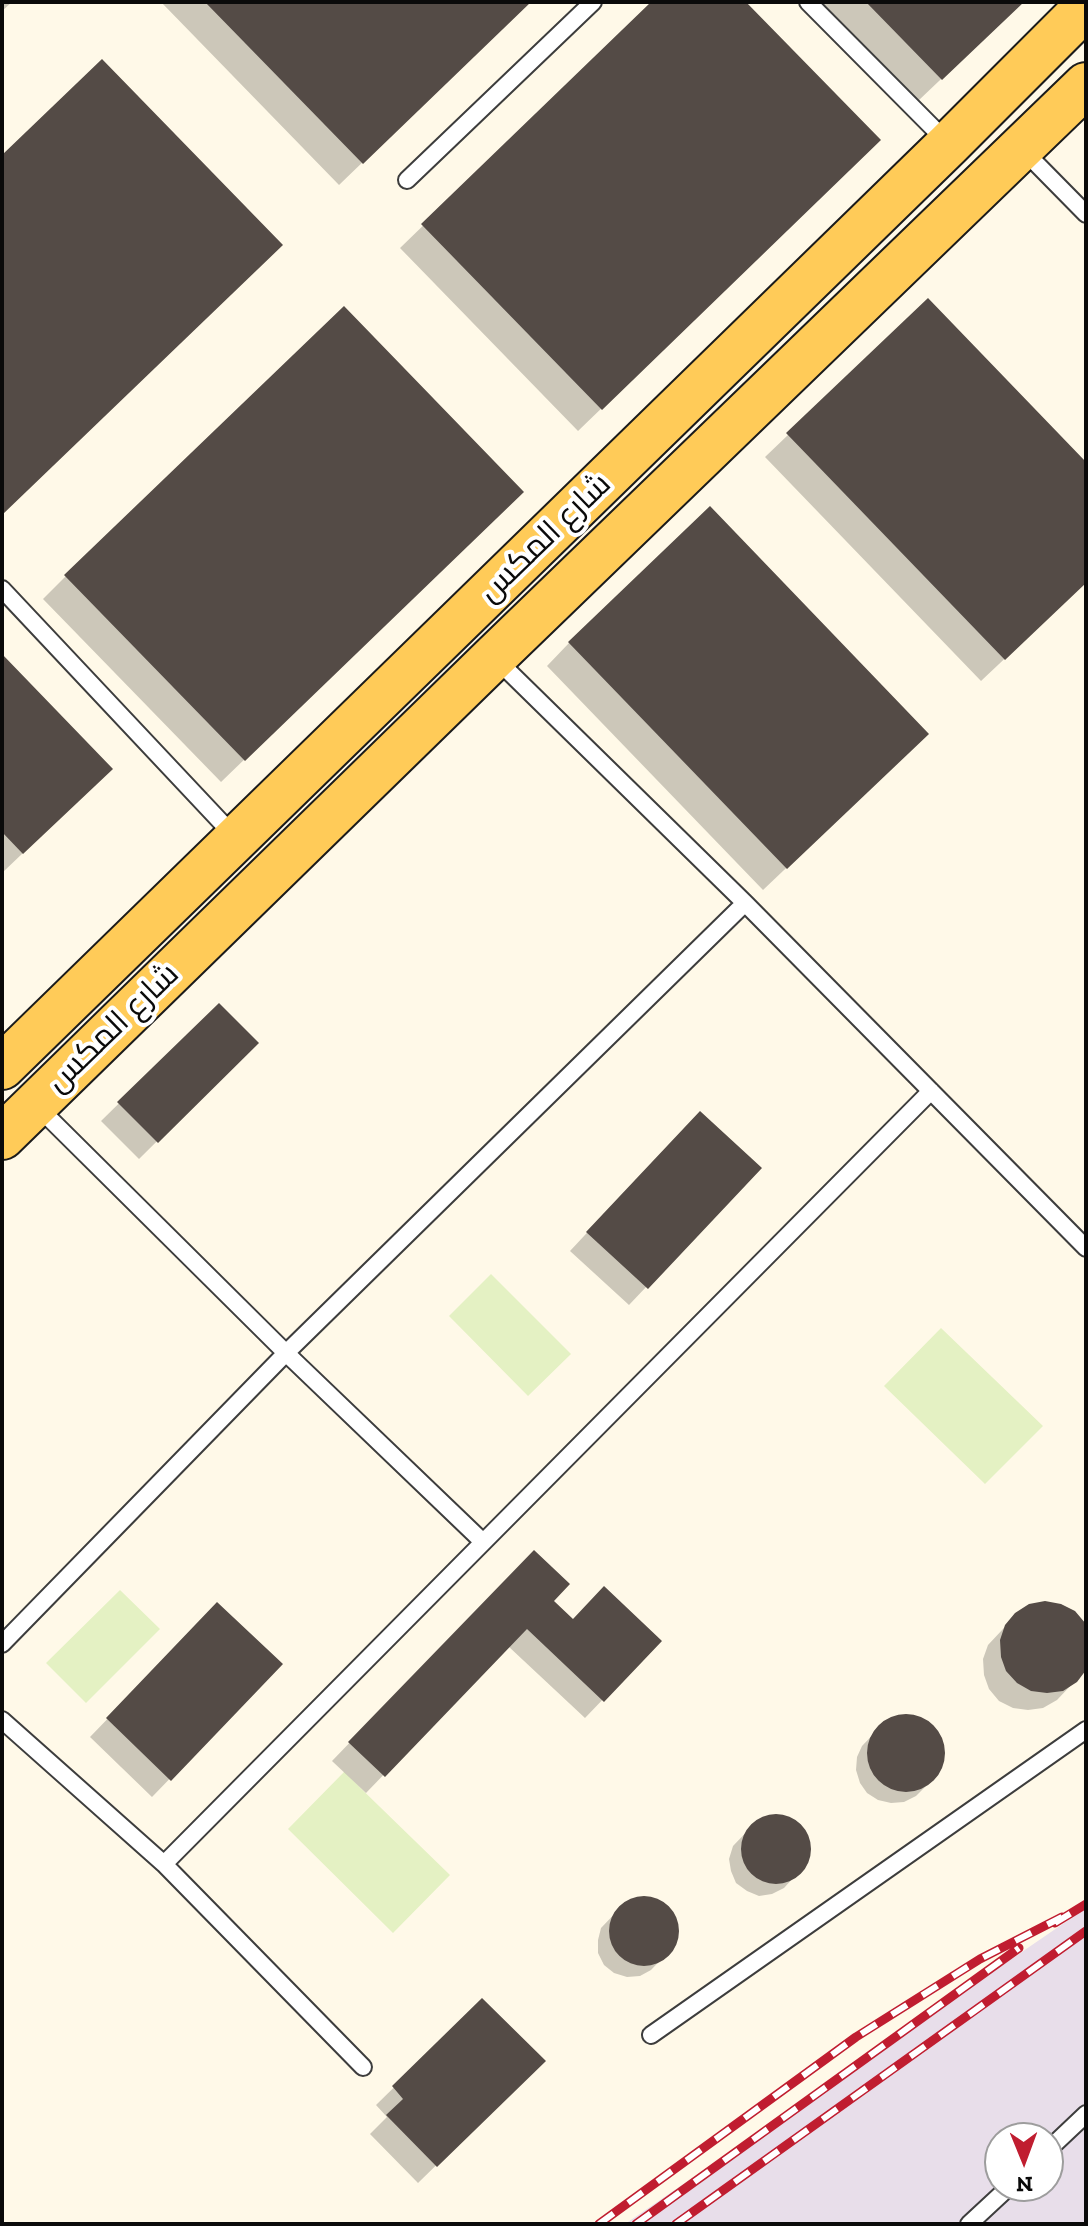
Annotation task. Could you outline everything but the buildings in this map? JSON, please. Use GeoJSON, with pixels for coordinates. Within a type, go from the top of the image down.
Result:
{"type":"FeatureCollection","features":[{"type":"Feature","properties":{"kind":"main road","name":"شارع المكس"},"geometry":{"type":"LineString","coordinates":[[2,1067],[1086,7]]}},
{"type":"Feature","properties":{"kind":"main road","name":"شارع المكس"},"geometry":{"type":"LineString","coordinates":[[2,1137],[1086,85]]}},
{"type":"Feature","properties":{"kind":"lane"},"geometry":{"type":"LineString","coordinates":[[407,180],[593,2]]}},
{"type":"Feature","properties":{"kind":"lane"},"geometry":{"type":"LineString","coordinates":[[808,2],[949,144]]}},
{"type":"Feature","properties":{"kind":"lane"},"geometry":{"type":"LineString","coordinates":[[1022,149],[1086,214]]}},
{"type":"Feature","properties":{"kind":"lane"},"geometry":{"type":"LineString","coordinates":[[2,589],[237,839]]}},
{"type":"Feature","properties":{"kind":"lane"},"geometry":{"type":"LineString","coordinates":[[494,657],[745,903],[1086,1248]]}},
{"type":"Feature","properties":{"kind":"lane"},"geometry":{"type":"LineString","coordinates":[[2,1644],[286,1353],[745,903]]}},
{"type":"Feature","properties":{"kind":"lane"},"geometry":{"type":"LineString","coordinates":[[164,1864],[931,1091]]}},
{"type":"Feature","properties":{"kind":"lane"},"geometry":{"type":"LineString","coordinates":[[35,1104],[286,1353],[483,1542]]}},
{"type":"Feature","properties":{"kind":"lane"},"geometry":{"type":"LineString","coordinates":[[2,1720],[164,1864],[363,2067]]}},
{"type":"Feature","properties":{"kind":"lane"},"geometry":{"type":"LineString","coordinates":[[651,2035],[1086,1730]]}},
{"type":"Feature","properties":{"kind":"lane"},"geometry":{"type":"LineString","coordinates":[[1064,2135],[1086,2114]]}},
{"type":"Feature","properties":{"kind":"lane"},"geometry":{"type":"LineString","coordinates":[[969,2224],[993,2202]]}},
{"type":"Feature","properties":{"kind":"shaded area"},"geometry":{"type":"Polygon","coordinates":[[[1086,1908],[1086,2224],[625,2224],[1086,1908]]]}},
{"type":"Feature","properties":{"kind":"green space"},"geometry":{"type":"Polygon","coordinates":[[[491,1274],[571,1354],[528,1396],[449,1316],[491,1274]]]}},
{"type":"Feature","properties":{"kind":"green space"},"geometry":{"type":"Polygon","coordinates":[[[941,1328],[1043,1426],[985,1484],[884,1386],[941,1328]]]}},
{"type":"Feature","properties":{"kind":"green space"},"geometry":{"type":"Polygon","coordinates":[[[120,1590],[160,1629],[86,1703],[46,1663],[120,1590]]]}},
{"type":"Feature","properties":{"kind":"green space"},"geometry":{"type":"Polygon","coordinates":[[[344,1772],[450,1875],[393,1933],[288,1829],[344,1772]]]}},
{"type":"Feature","properties":{"kind":"railway"},"geometry":{"type":"LineString","coordinates":[[1055,1923],[1086,1904]]}},
{"type":"Feature","properties":{"kind":"railway"},"geometry":{"type":"LineString","coordinates":[[599,2224],[856,2037],[980,1959],[1062,1917]]}},
{"type":"Feature","properties":{"kind":"railway"},"geometry":{"type":"LineString","coordinates":[[676,2224],[1086,1931]]}},
{"type":"Feature","properties":{"kind":"railway"},"geometry":{"type":"LineString","coordinates":[[636,2224],[1019,1948]]}}]}
